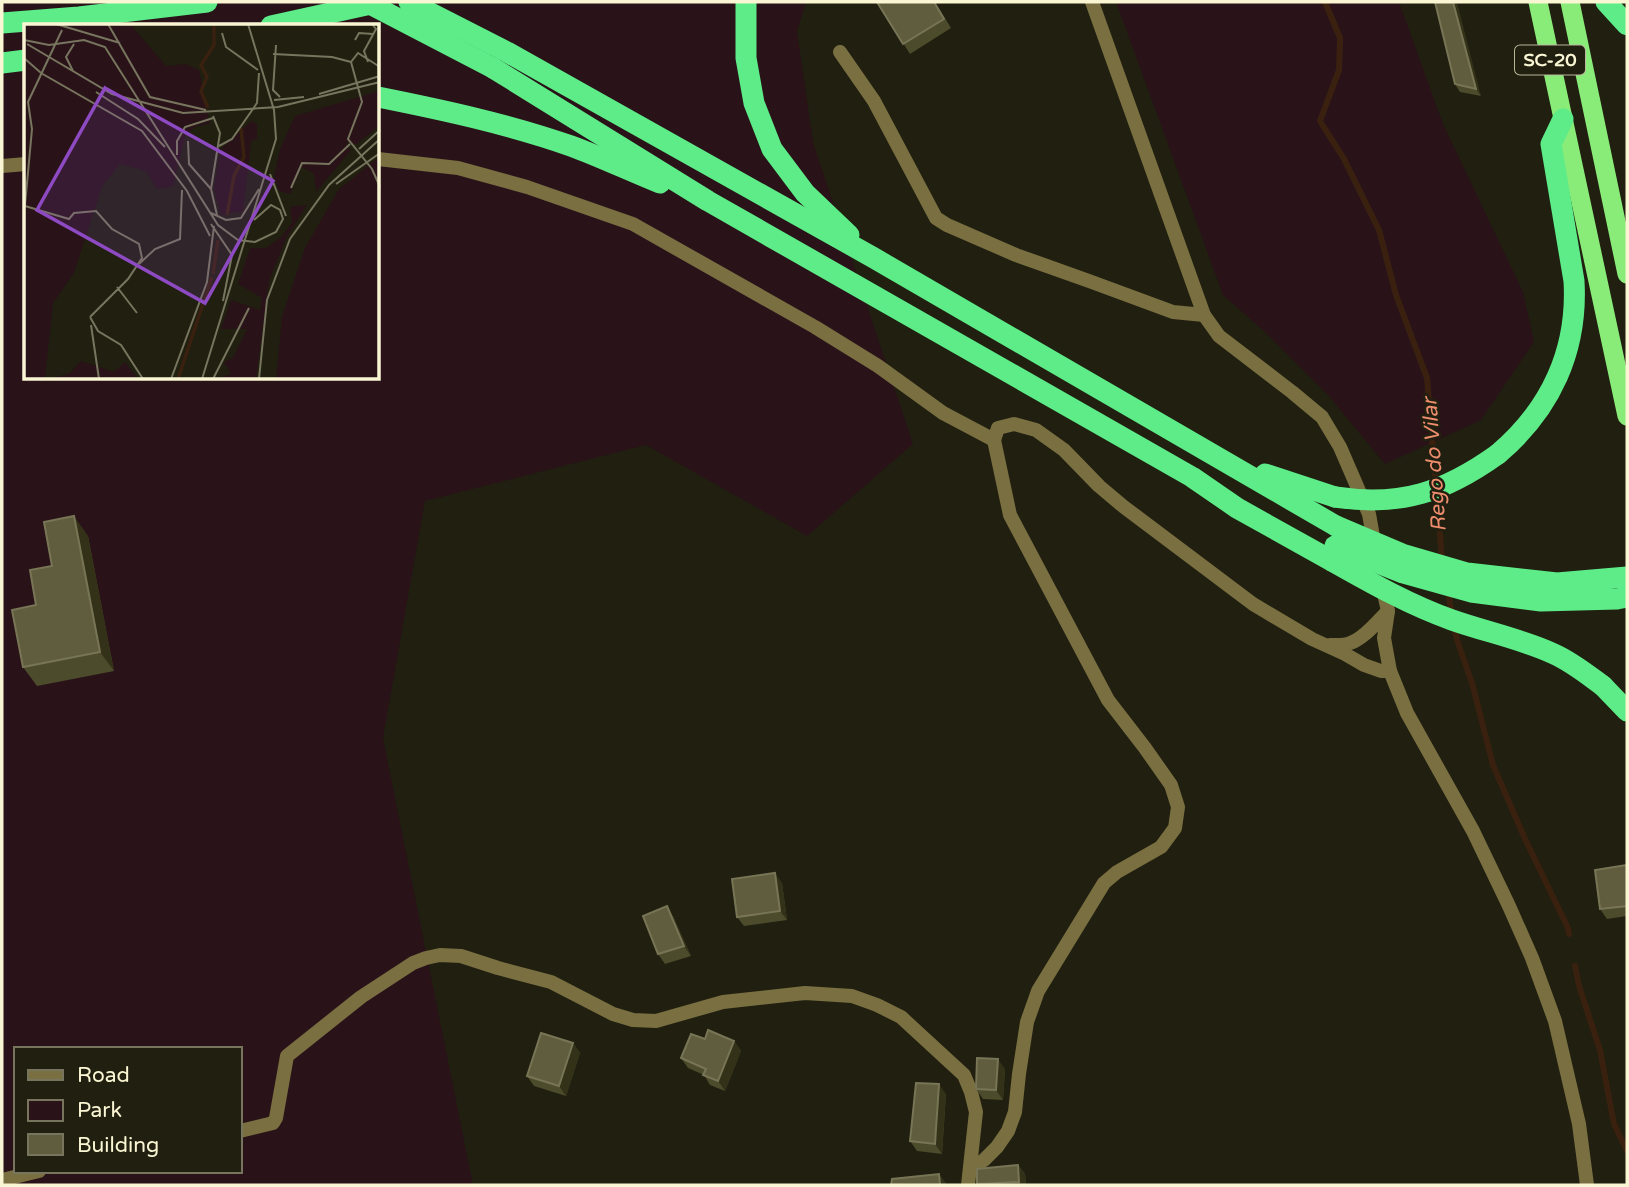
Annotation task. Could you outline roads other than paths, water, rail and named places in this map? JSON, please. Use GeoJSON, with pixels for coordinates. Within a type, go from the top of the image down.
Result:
{"type":"FeatureCollection","features":[{"type":"Feature","properties":{"kind":"highway"},"geometry":{"type":"LineString","coordinates":[[2,23],[207,2]]}},
{"type":"Feature","properties":{"kind":"highway"},"geometry":{"type":"LineString","coordinates":[[366,2],[500,60],[874,258],[1223,459],[1402,600],[1452,620],[1556,654],[1603,686],[1627,711]]}},
{"type":"Feature","properties":{"kind":"highway"},"geometry":{"type":"LineString","coordinates":[[280,24],[380,2]]}},
{"type":"Feature","properties":{"kind":"highway"},"geometry":{"type":"LineString","coordinates":[[409,2],[500,60],[708,201],[1192,477],[1246,514],[1403,573],[1471,593],[1541,601],[1627,597]]}},
{"type":"Feature","properties":{"kind":"highway"},"geometry":{"type":"LineString","coordinates":[[746,2],[746,58],[754,103],[772,149],[805,193],[874,258]]}},
{"type":"Feature","properties":{"kind":"highway","name":"SC-20"},"geometry":{"type":"LineString","coordinates":[[1538,2],[1627,416]]}},
{"type":"Feature","properties":{"kind":"highway","name":"SC-20"},"geometry":{"type":"LineString","coordinates":[[1570,2],[1627,274]]}},
{"type":"Feature","properties":{"kind":"highway"},"geometry":{"type":"LineString","coordinates":[[1605,2],[1627,25]]}},
{"type":"Feature","properties":{"kind":"highway"},"geometry":{"type":"LineString","coordinates":[[2,63],[24,60]]}},
{"type":"Feature","properties":{"kind":"highway"},"geometry":{"type":"LineString","coordinates":[[2,72],[24,74]]}},
{"type":"Feature","properties":{"kind":"highway"},"geometry":{"type":"LineString","coordinates":[[380,97],[458,113],[559,143],[708,201]]}},
{"type":"Feature","properties":{"kind":"highway"},"geometry":{"type":"LineString","coordinates":[[1223,459],[1335,497],[1360,501],[1390,500],[1447,486],[1475,470],[1515,439],[1543,404],[1569,346],[1575,303],[1574,281],[1551,144],[1563,119]]}},
{"type":"Feature","properties":{"kind":"highway"},"geometry":{"type":"LineString","coordinates":[[1334,545],[1402,554],[1467,573],[1557,583],[1627,577]]}},
{"type":"Feature","properties":{"kind":"street"},"geometry":{"type":"LineString","coordinates":[[1092,2],[1204,315],[1219,336],[1322,417],[1340,447],[1369,514],[1388,611],[1384,638],[1391,671],[1407,713],[1473,831],[1532,958],[1555,1021],[1579,1124],[1587,1185]]}},
{"type":"Feature","properties":{"kind":"street"},"geometry":{"type":"LineString","coordinates":[[840,52],[874,101],[936,218],[1016,255],[1173,312],[1204,315]]}},
{"type":"Feature","properties":{"kind":"street"},"geometry":{"type":"LineString","coordinates":[[380,159],[458,168],[527,187],[633,224],[815,327],[878,366],[943,413],[993,440]]}},
{"type":"Feature","properties":{"kind":"street"},"geometry":{"type":"LineString","coordinates":[[2,166],[24,164]]}},
{"type":"Feature","properties":{"kind":"street"},"geometry":{"type":"LineString","coordinates":[[970,1168],[984,1160],[1008,1131],[1015,1112],[1027,1022],[1038,991],[1104,883],[1117,872],[1161,847],[1175,828],[1178,814],[1171,785],[1108,700],[1010,515],[993,440],[998,428],[1014,424],[1036,430],[1064,450],[1124,507],[1253,604],[1312,639],[1364,665],[1381,671],[1391,671]]}},
{"type":"Feature","properties":{"kind":"street"},"geometry":{"type":"LineString","coordinates":[[1325,645],[1345,645],[1353,642],[1388,611]]}},
{"type":"Feature","properties":{"kind":"street"},"geometry":{"type":"LineString","coordinates":[[242,1131],[273,1123],[287,1056],[361,997],[413,963],[440,955],[461,956],[551,982],[613,1014],[633,1020],[656,1021],[723,1002],[805,993],[852,996],[877,1005],[901,1017],[964,1075],[976,1112],[968,1185]]}},
{"type":"Feature","properties":{"kind":"street"},"geometry":{"type":"LineString","coordinates":[[2,1180],[31,1173]]}},
{"type":"Feature","properties":{"kind":"waterway","name":"Rego do Vilar"},"geometry":{"type":"LineString","coordinates":[[1325,2],[1340,38],[1339,70],[1320,121],[1344,159],[1379,230],[1396,295],[1427,378],[1442,559]]}},
{"type":"Feature","properties":{"kind":"waterway","name":"Rego do Vilar"},"geometry":{"type":"LineString","coordinates":[[1448,591],[1452,615]]}},
{"type":"Feature","properties":{"kind":"waterway","name":"Rego do Vilar"},"geometry":{"type":"LineString","coordinates":[[1454,625],[1493,765],[1569,934]]}},
{"type":"Feature","properties":{"kind":"waterway","name":"Rego do Vilar"},"geometry":{"type":"LineString","coordinates":[[1575,966],[1600,1050],[1614,1124],[1627,1151]]}}]}
